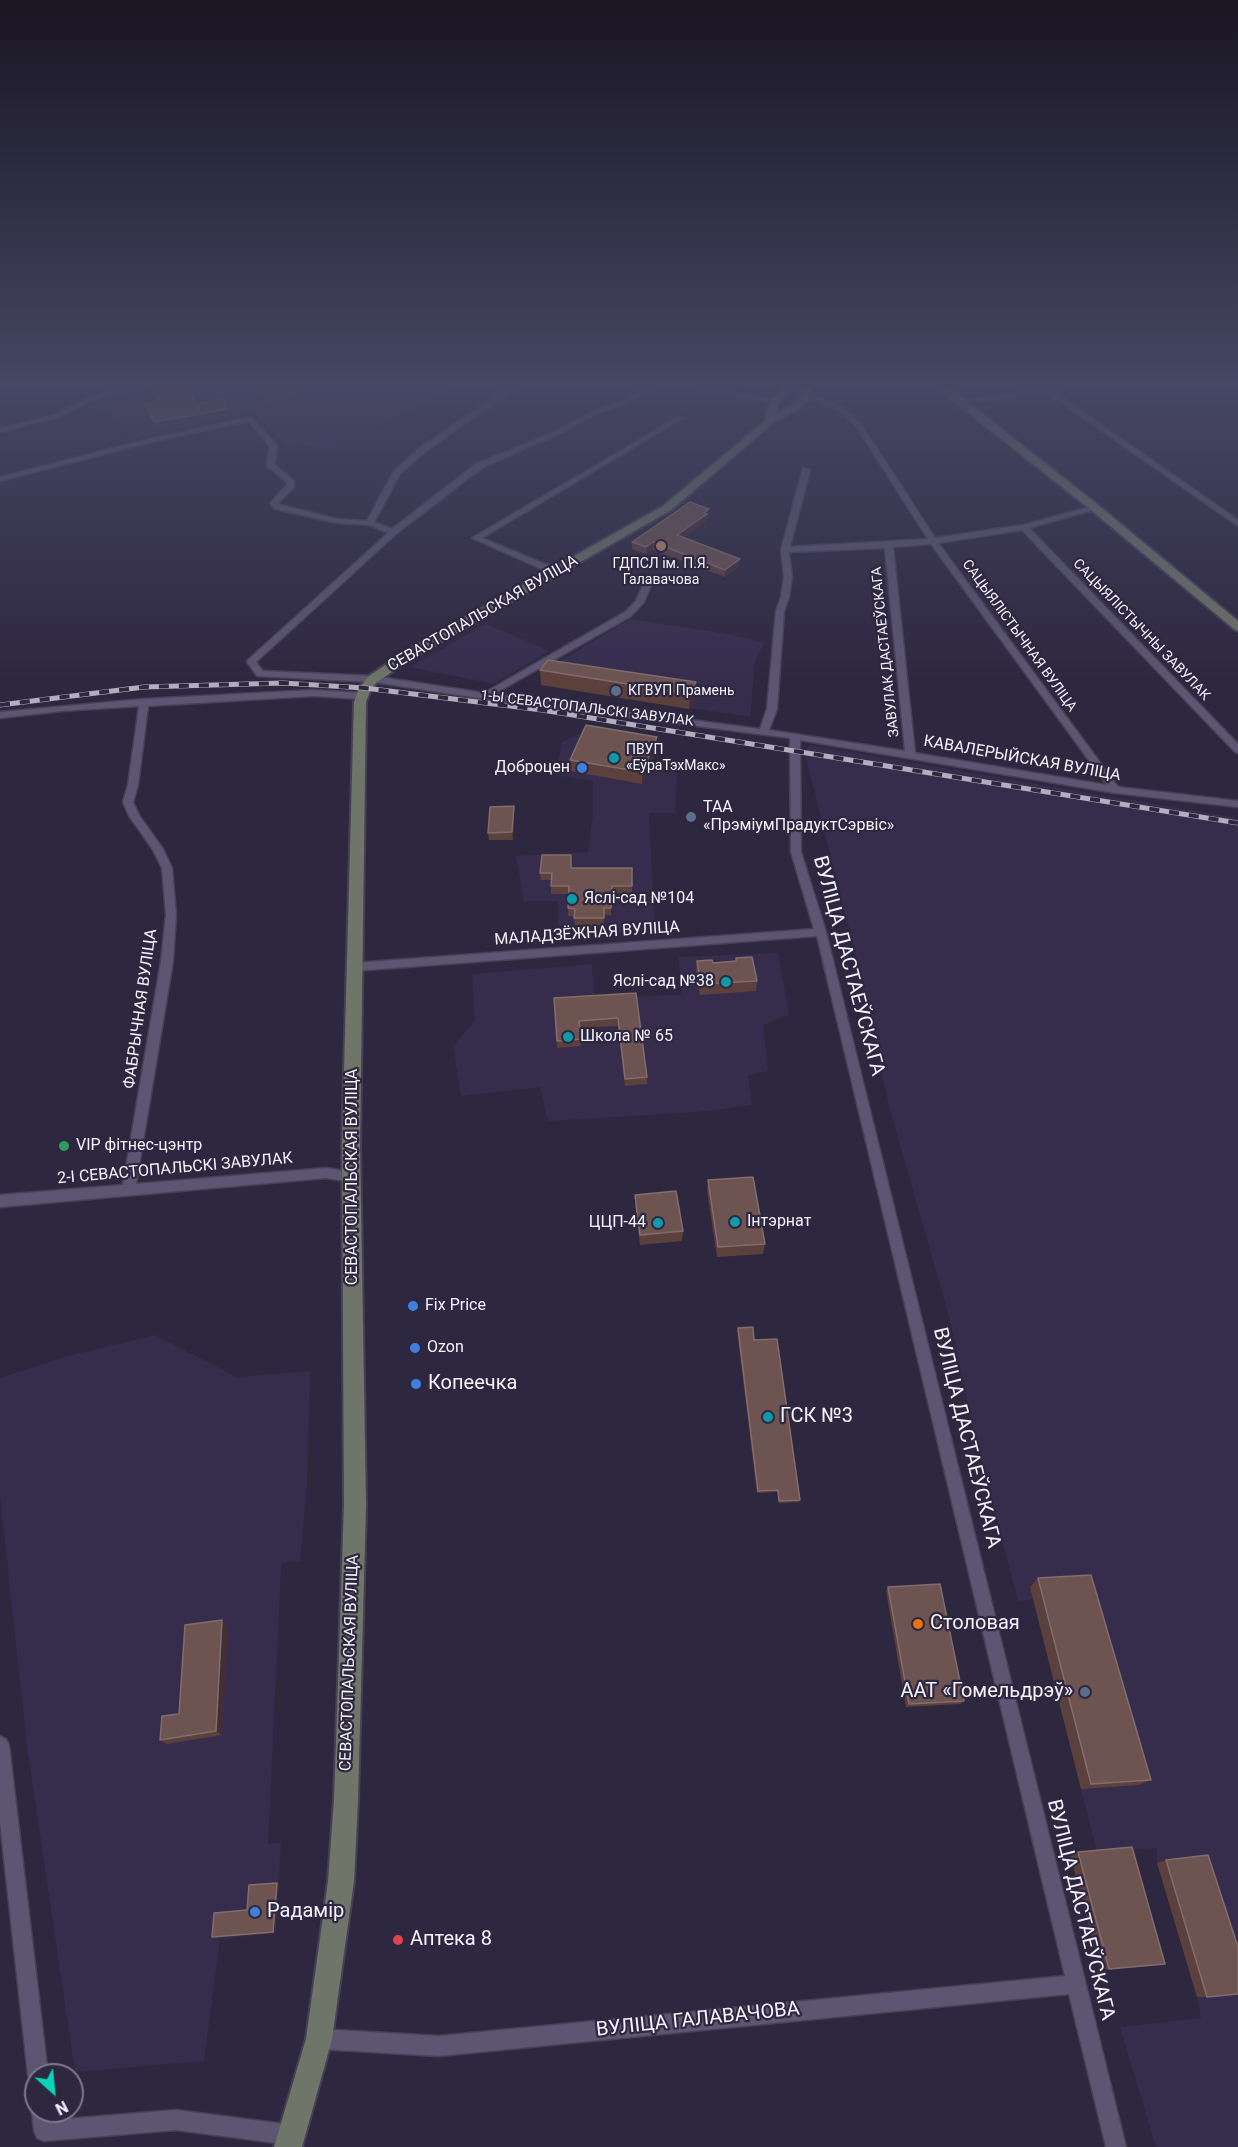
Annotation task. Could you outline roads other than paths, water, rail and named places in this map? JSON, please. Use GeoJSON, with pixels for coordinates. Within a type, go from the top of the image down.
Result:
{"type":"FeatureCollection","features":[{"type":"Feature","properties":{"kind":"street"},"geometry":{"type":"LineString","coordinates":[[290,486],[274,502],[278,507],[337,521],[370,523],[393,532],[453,486]]}},
{"type":"Feature","properties":{"kind":"street"},"geometry":{"type":"LineString","coordinates":[[370,523],[390,486]]}},
{"type":"Feature","properties":{"kind":"street"},"geometry":{"type":"LineString","coordinates":[[556,572],[476,538],[564,486]]}},
{"type":"Feature","properties":{"kind":"street","name":"СЕВАСТОПАЛЬСКАЯ ВУЛІЦА"},"geometry":{"type":"LineString","coordinates":[[291,2141],[319,2039],[341,1881],[346,1800],[355,1505],[352,1177],[360,702],[373,679],[407,656],[667,508],[695,486]]}},
{"type":"Feature","properties":{"kind":"street"},"geometry":{"type":"LineString","coordinates":[[763,732],[772,709],[780,611],[788,577],[785,549],[802,486]]}},
{"type":"Feature","properties":{"kind":"street","name":"САЦЫЯЛІСТЫЧНАЯ ВУЛІЦА"},"geometry":{"type":"LineString","coordinates":[[898,486],[933,541],[1115,790]]}},
{"type":"Feature","properties":{"kind":"street"},"geometry":{"type":"LineString","coordinates":[[1068,486],[1238,627]]}},
{"type":"Feature","properties":{"kind":"street"},"geometry":{"type":"LineString","coordinates":[[1184,486],[1238,524]]}},
{"type":"Feature","properties":{"kind":"street"},"geometry":{"type":"LineString","coordinates":[[785,549],[890,546],[933,541],[1024,527],[1094,507]]}},
{"type":"Feature","properties":{"kind":"street","name":"САЦЫЯЛІСТЫЧНЫ ЗАВУЛАК"},"geometry":{"type":"LineString","coordinates":[[1024,527],[1238,750]]}},
{"type":"Feature","properties":{"kind":"street","name":"1-Ы СЕВАСТОПАЛЬСКІ ЗАВУЛАК"},"geometry":{"type":"LineString","coordinates":[[393,532],[251,662],[260,675],[373,679],[798,737]]}},
{"type":"Feature","properties":{"kind":"street","name":"ЗАВУЛАК ДАСТАЕЎСКАГА"},"geometry":{"type":"LineString","coordinates":[[890,546],[910,755]]}},
{"type":"Feature","properties":{"kind":"street"},"geometry":{"type":"LineString","coordinates":[[485,696],[628,614],[640,602],[650,578]]}},
{"type":"Feature","properties":{"kind":"street"},"geometry":{"type":"LineString","coordinates":[[0,716],[62,708],[144,702],[313,693],[362,696]]}},
{"type":"Feature","properties":{"kind":"street","name":"ФАБРЫЧНАЯ ВУЛІЦА"},"geometry":{"type":"LineString","coordinates":[[129,1189],[167,961],[171,915],[167,868],[158,849],[134,816],[128,802],[133,785],[144,702]]}},
{"type":"Feature","properties":{"kind":"street","name":"КАВАЛЕРЫЙСКАЯ ВУЛІЦА"},"geometry":{"type":"LineString","coordinates":[[798,737],[1115,790],[1238,804]]}},
{"type":"Feature","properties":{"kind":"street","name":"ВУЛІЦА ДАСТАЕЎСКАГА"},"geometry":{"type":"LineString","coordinates":[[798,737],[796,852],[821,932],[1116,2147]]}},
{"type":"Feature","properties":{"kind":"street","name":"МАЛАДЗЁЖНАЯ ВУЛІЦА"},"geometry":{"type":"LineString","coordinates":[[354,967],[821,932]]}},
{"type":"Feature","properties":{"kind":"street","name":"2-І СЕВАСТОПАЛЬСКІ ЗАВУЛАК"},"geometry":{"type":"LineString","coordinates":[[0,1202],[326,1173],[352,1177]]}},
{"type":"Feature","properties":{"kind":"street"},"geometry":{"type":"LineString","coordinates":[[0,1745],[37,2063]]}},
{"type":"Feature","properties":{"kind":"street","name":"ВУЛІЦА ГАЛАВАЧОВА"},"geometry":{"type":"LineString","coordinates":[[319,2039],[439,2046],[1077,1984]]}},
{"type":"Feature","properties":{"kind":"street"},"geometry":{"type":"LineString","coordinates":[[84,2121],[176,2120],[291,2141]]}},
{"type":"Feature","properties":{"kind":"railway"},"geometry":{"type":"LineString","coordinates":[[0,705],[144,687],[283,683],[365,688],[542,710],[1238,823]]}},
{"type":"Feature","properties":{"kind":"place","name":"ГДПСЛ ім. П.Я. Галавачова"},"geometry":{"type":"Point","coordinates":[661,546]}},
{"type":"Feature","properties":{"kind":"place","name":"КГВУП Прамень"},"geometry":{"type":"Point","coordinates":[616,691]}},
{"type":"Feature","properties":{"kind":"place","name":"ПВУП «ЕўраТэхМакс»"},"geometry":{"type":"Point","coordinates":[614,758]}},
{"type":"Feature","properties":{"kind":"place","name":"Доброцен"},"geometry":{"type":"Point","coordinates":[582,768]}},
{"type":"Feature","properties":{"kind":"place","name":"ТАА «ПрэміумПрадуктСэрвіс»"},"geometry":{"type":"Point","coordinates":[691,817]}},
{"type":"Feature","properties":{"kind":"place","name":"Яслі-сад №104"},"geometry":{"type":"Point","coordinates":[572,899]}},
{"type":"Feature","properties":{"kind":"place","name":"Яслі-сад №38"},"geometry":{"type":"Point","coordinates":[726,982]}},
{"type":"Feature","properties":{"kind":"place","name":"Школа № 65"},"geometry":{"type":"Point","coordinates":[568,1037]}},
{"type":"Feature","properties":{"kind":"place","name":"VIP фітнес-цэнтр"},"geometry":{"type":"Point","coordinates":[64,1146]}},
{"type":"Feature","properties":{"kind":"place","name":"Інтэрнат"},"geometry":{"type":"Point","coordinates":[735,1222]}},
{"type":"Feature","properties":{"kind":"place","name":"ЦЦП-44"},"geometry":{"type":"Point","coordinates":[658,1223]}},
{"type":"Feature","properties":{"kind":"place","name":"Fix Price"},"geometry":{"type":"Point","coordinates":[413,1306]}},
{"type":"Feature","properties":{"kind":"place","name":"Ozon"},"geometry":{"type":"Point","coordinates":[415,1348]}},
{"type":"Feature","properties":{"kind":"place","name":"Копеечка"},"geometry":{"type":"Point","coordinates":[416,1384]}},
{"type":"Feature","properties":{"kind":"place","name":"ГСК №3"},"geometry":{"type":"Point","coordinates":[768,1417]}},
{"type":"Feature","properties":{"kind":"place","name":"Столовая"},"geometry":{"type":"Point","coordinates":[918,1624]}},
{"type":"Feature","properties":{"kind":"place","name":"ААТ «Гомельдрэў»"},"geometry":{"type":"Point","coordinates":[1085,1692]}},
{"type":"Feature","properties":{"kind":"place","name":"Радамір"},"geometry":{"type":"Point","coordinates":[255,1912]}},
{"type":"Feature","properties":{"kind":"place","name":"Аптека 8"},"geometry":{"type":"Point","coordinates":[398,1940]}}]}
